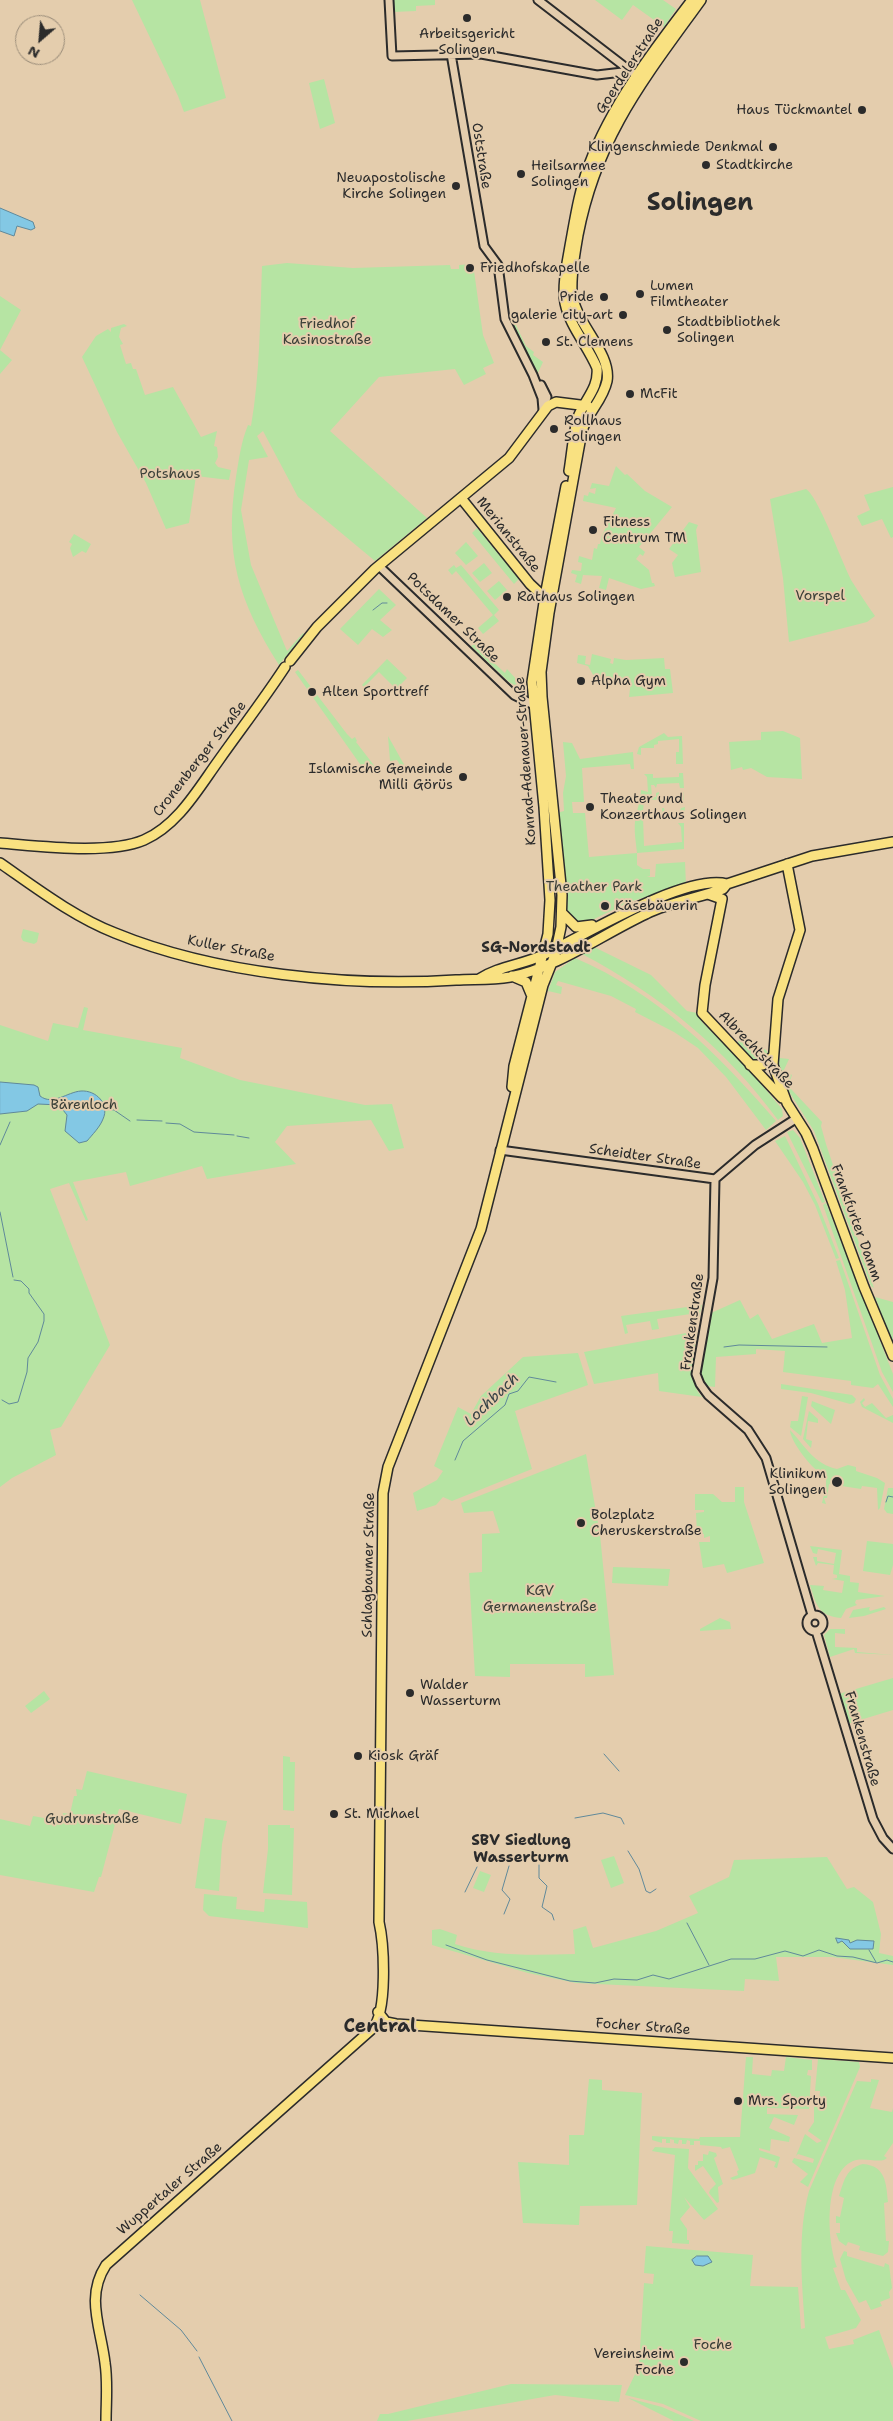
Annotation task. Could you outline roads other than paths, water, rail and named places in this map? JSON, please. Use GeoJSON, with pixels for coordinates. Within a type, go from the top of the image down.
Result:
{"type":"FeatureCollection","features":[{"type":"Feature","properties":{"kind":"main road","name":"Goerdelerstraße"},"geometry":{"type":"LineString","coordinates":[[592,403],[593,390],[598,377],[597,368],[569,317],[565,304],[564,290],[578,199],[589,164],[609,123],[637,75],[692,0]]}},
{"type":"Feature","properties":{"kind":"main road","name":"Goerdelerstraße"},"geometry":{"type":"LineString","coordinates":[[592,403],[606,383],[607,369],[572,298],[576,248],[584,205],[596,166],[637,75],[702,0]]}},
{"type":"Feature","properties":{"kind":"main road"},"geometry":{"type":"LineString","coordinates":[[543,410],[554,402],[592,403]]}},
{"type":"Feature","properties":{"kind":"main road","name":"Konrad-Adenauer-Straße"},"geometry":{"type":"LineString","coordinates":[[549,958],[550,900],[545,811],[532,682],[545,596],[577,424],[592,403]]}},
{"type":"Feature","properties":{"kind":"main road","name":"Konrad-Adenauer-Straße"},"geometry":{"type":"LineString","coordinates":[[549,958],[562,913],[541,672],[549,612],[582,432],[592,403]]}},
{"type":"Feature","properties":{"kind":"main road","name":"Cronenberger Straße"},"geometry":{"type":"LineString","coordinates":[[0,843],[87,847],[123,846],[144,840],[164,828],[201,785],[287,664],[317,627],[379,566],[509,458],[543,410]]}},
{"type":"Feature","properties":{"kind":"main road","name":"Merianstraße"},"geometry":{"type":"LineString","coordinates":[[461,498],[530,584],[545,596]]}},
{"type":"Feature","properties":{"kind":"main road"},"geometry":{"type":"LineString","coordinates":[[545,596],[549,612]]}},
{"type":"Feature","properties":{"kind":"main road"},"geometry":{"type":"LineString","coordinates":[[549,958],[565,957],[648,913],[723,889],[728,884],[787,864],[829,852],[893,842]]}},
{"type":"Feature","properties":{"kind":"main road","name":"Kuller Straße"},"geometry":{"type":"LineString","coordinates":[[0,863],[73,912],[114,933],[204,960],[263,971],[356,980],[425,982],[478,978],[488,980],[511,976],[549,958]]}},
{"type":"Feature","properties":{"kind":"main road"},"geometry":{"type":"LineString","coordinates":[[787,864],[800,930],[778,999],[772,1057],[777,1079],[787,1103]]}},
{"type":"Feature","properties":{"kind":"main road"},"geometry":{"type":"LineString","coordinates":[[562,913],[571,925],[582,928],[631,908],[691,888],[720,882],[728,884]]}},
{"type":"Feature","properties":{"kind":"main road","name":"Albrechtstraße"},"geometry":{"type":"LineString","coordinates":[[728,884],[722,899],[702,1008],[705,1017],[787,1103]]}},
{"type":"Feature","properties":{"kind":"main road"},"geometry":{"type":"LineString","coordinates":[[691,888],[694,898]]}},
{"type":"Feature","properties":{"kind":"main road"},"geometry":{"type":"LineString","coordinates":[[708,894],[722,899]]}},
{"type":"Feature","properties":{"kind":"main road"},"geometry":{"type":"LineString","coordinates":[[549,958],[631,908]]}},
{"type":"Feature","properties":{"kind":"main road","name":"Kuller Straße"},"geometry":{"type":"LineString","coordinates":[[478,978],[496,970],[549,958]]}},
{"type":"Feature","properties":{"kind":"main road","name":"Schlagbaumer Straße"},"geometry":{"type":"LineString","coordinates":[[372,2029],[378,2012],[377,1941],[380,1922],[383,1493],[388,1467],[481,1229],[549,958]]}},
{"type":"Feature","properties":{"kind":"main road","name":"Schlagbaumer Straße"},"geometry":{"type":"LineString","coordinates":[[510,1110],[514,1066],[531,994],[549,958]]}},
{"type":"Feature","properties":{"kind":"main road"},"geometry":{"type":"LineString","coordinates":[[511,976],[526,982],[531,994]]}},
{"type":"Feature","properties":{"kind":"main road"},"geometry":{"type":"LineString","coordinates":[[750,1065],[763,1065],[772,1057]]}},
{"type":"Feature","properties":{"kind":"main road","name":"Frankfurter Damm"},"geometry":{"type":"LineString","coordinates":[[787,1103],[813,1149],[864,1287],[893,1356]]}},
{"type":"Feature","properties":{"kind":"main road"},"geometry":{"type":"LineString","coordinates":[[378,2012],[391,2024]]}},
{"type":"Feature","properties":{"kind":"main road","name":"Focher Straße"},"geometry":{"type":"LineString","coordinates":[[372,2029],[391,2024],[893,2058]]}},
{"type":"Feature","properties":{"kind":"main road","name":"Wuppertaler Straße"},"geometry":{"type":"LineString","coordinates":[[106,2421],[106,2364],[95,2303],[99,2281],[106,2265],[372,2029]]}},
{"type":"Feature","properties":{"kind":"street"},"geometry":{"type":"LineString","coordinates":[[389,0],[392,56],[451,54],[503,57],[597,75],[637,75]]}},
{"type":"Feature","properties":{"kind":"street"},"geometry":{"type":"LineString","coordinates":[[538,0],[637,75]]}},
{"type":"Feature","properties":{"kind":"street","name":"Oststraße"},"geometry":{"type":"LineString","coordinates":[[451,54],[484,246],[494,258],[499,268],[505,319],[533,375],[542,398],[543,410]]}},
{"type":"Feature","properties":{"kind":"street","name":"Potsdamer Straße"},"geometry":{"type":"LineString","coordinates":[[379,566],[466,647],[514,695],[534,705]]}},
{"type":"Feature","properties":{"kind":"street","name":"Scheidter Straße"},"geometry":{"type":"LineString","coordinates":[[500,1150],[714,1179],[770,1134],[797,1118]]}},
{"type":"Feature","properties":{"kind":"street","name":"Frankenstraße"},"geometry":{"type":"LineString","coordinates":[[714,1179],[712,1278],[696,1374],[708,1395],[748,1430],[766,1458],[812,1615]]}},
{"type":"Feature","properties":{"kind":"street"},"geometry":{"type":"LineString","coordinates":[[812,1615],[818,1616],[822,1620],[822,1627],[816,1631],[810,1629],[807,1625],[808,1619],[812,1615]]}},
{"type":"Feature","properties":{"kind":"street","name":"Frankenstraße"},"geometry":{"type":"LineString","coordinates":[[816,1631],[871,1812],[883,1838],[893,1849]]}},
{"type":"Feature","properties":{"kind":"water"},"geometry":{"type":"Polygon","coordinates":[[[0,208],[33,222],[35,228],[31,230],[17,226],[14,236],[0,231],[0,208]]]}},
{"type":"Feature","properties":{"kind":"water"},"geometry":{"type":"Polygon","coordinates":[[[0,1082],[34,1085],[38,1087],[40,1096],[50,1100],[76,1092],[87,1091],[100,1099],[105,1108],[105,1113],[98,1128],[87,1141],[79,1143],[65,1131],[67,1115],[59,1105],[38,1104],[27,1111],[0,1114],[0,1082]]]}},
{"type":"Feature","properties":{"kind":"water"},"geometry":{"type":"Polygon","coordinates":[[[836,1938],[849,1940],[850,1943],[857,1940],[874,1941],[873,1949],[850,1949],[842,1941],[838,1943],[836,1938]]]}},
{"type":"Feature","properties":{"kind":"water"},"geometry":{"type":"Polygon","coordinates":[[[697,2256],[708,2256],[712,2262],[703,2266],[695,2265],[692,2260],[697,2256]]]}},
{"type":"Feature","properties":{"kind":"waterway"},"geometry":{"type":"LineString","coordinates":[[373,610],[382,603],[387,603]]}},
{"type":"Feature","properties":{"kind":"waterway"},"geometry":{"type":"LineString","coordinates":[[102,1108],[114,1110],[130,1121]]}},
{"type":"Feature","properties":{"kind":"waterway"},"geometry":{"type":"LineString","coordinates":[[137,1120],[162,1121]]}},
{"type":"Feature","properties":{"kind":"waterway"},"geometry":{"type":"LineString","coordinates":[[0,1145],[10,1122]]}},
{"type":"Feature","properties":{"kind":"waterway"},"geometry":{"type":"LineString","coordinates":[[166,1123],[180,1124],[194,1132],[234,1135]]}},
{"type":"Feature","properties":{"kind":"waterway"},"geometry":{"type":"LineString","coordinates":[[237,1136],[249,1138]]}},
{"type":"Feature","properties":{"kind":"waterway"},"geometry":{"type":"LineString","coordinates":[[0,1212],[13,1277]]}},
{"type":"Feature","properties":{"kind":"waterway"},"geometry":{"type":"LineString","coordinates":[[2,1400],[9,1404],[18,1402],[27,1372],[28,1358],[38,1342],[44,1321],[44,1314],[29,1293],[29,1289],[21,1281],[14,1280]]}},
{"type":"Feature","properties":{"kind":"waterway","name":"Lochbach"},"geometry":{"type":"LineString","coordinates":[[724,1347],[739,1345],[827,1347]]}},
{"type":"Feature","properties":{"kind":"waterway","name":"Lochbach"},"geometry":{"type":"LineString","coordinates":[[455,1460],[463,1441],[505,1405],[509,1394],[518,1391],[529,1377],[556,1382]]}},
{"type":"Feature","properties":{"kind":"waterway"},"geometry":{"type":"LineString","coordinates":[[886,1502],[888,1496],[893,1497]]}},
{"type":"Feature","properties":{"kind":"waterway"},"geometry":{"type":"LineString","coordinates":[[604,1754],[619,1771]]}},
{"type":"Feature","properties":{"kind":"waterway"},"geometry":{"type":"LineString","coordinates":[[575,1818],[603,1813],[621,1818],[624,1824]]}},
{"type":"Feature","properties":{"kind":"waterway"},"geometry":{"type":"LineString","coordinates":[[628,1851],[639,1869],[646,1891],[650,1893],[656,1889]]}},
{"type":"Feature","properties":{"kind":"waterway"},"geometry":{"type":"LineString","coordinates":[[539,1865],[539,1878],[547,1886],[542,1907],[552,1914],[554,1920]]}},
{"type":"Feature","properties":{"kind":"waterway"},"geometry":{"type":"LineString","coordinates":[[504,1914],[510,1899],[502,1890],[509,1866]]}},
{"type":"Feature","properties":{"kind":"waterway"},"geometry":{"type":"LineString","coordinates":[[465,1892],[477,1867]]}},
{"type":"Feature","properties":{"kind":"waterway"},"geometry":{"type":"LineString","coordinates":[[687,1923],[709,1965]]}},
{"type":"Feature","properties":{"kind":"waterway"},"geometry":{"type":"LineString","coordinates":[[446,1945],[487,1960],[570,1981],[595,1983],[614,1979],[637,1980],[653,1975],[669,1979],[731,1959],[755,1959],[785,1951],[803,1956],[819,1950],[837,1956],[853,1957],[877,1963],[887,1960],[893,1962]]}},
{"type":"Feature","properties":{"kind":"waterway"},"geometry":{"type":"LineString","coordinates":[[869,1950],[876,1962]]}},
{"type":"Feature","properties":{"kind":"waterway"},"geometry":{"type":"LineString","coordinates":[[140,2295],[181,2330],[197,2351]]}},
{"type":"Feature","properties":{"kind":"waterway"},"geometry":{"type":"LineString","coordinates":[[199,2357],[232,2421]]}},
{"type":"Feature","properties":{"kind":"place","name":"Arbeitsgericht Solingen"},"geometry":{"type":"Point","coordinates":[467,18]}},
{"type":"Feature","properties":{"kind":"place","name":"Haus Tückmantel"},"geometry":{"type":"Point","coordinates":[862,110]}},
{"type":"Feature","properties":{"kind":"place","name":"Klingenschmiede Denkmal"},"geometry":{"type":"Point","coordinates":[773,147]}},
{"type":"Feature","properties":{"kind":"place","name":"Stadtkirche"},"geometry":{"type":"Point","coordinates":[706,165]}},
{"type":"Feature","properties":{"kind":"place","name":"Heilsarmee Solingen"},"geometry":{"type":"Point","coordinates":[521,174]}},
{"type":"Feature","properties":{"kind":"place","name":"Neuapostolische Kirche Solingen"},"geometry":{"type":"Point","coordinates":[456,186]}},
{"type":"Feature","properties":{"kind":"place","name":"Friedhofskapelle"},"geometry":{"type":"Point","coordinates":[470,268]}},
{"type":"Feature","properties":{"kind":"place","name":"Lumen Filmtheater"},"geometry":{"type":"Point","coordinates":[640,294]}},
{"type":"Feature","properties":{"kind":"place","name":"Pride"},"geometry":{"type":"Point","coordinates":[604,297]}},
{"type":"Feature","properties":{"kind":"place","name":"galerie city-art"},"geometry":{"type":"Point","coordinates":[623,315]}},
{"type":"Feature","properties":{"kind":"place","name":"Stadtbibliothek Solingen"},"geometry":{"type":"Point","coordinates":[667,330]}},
{"type":"Feature","properties":{"kind":"place","name":"St. Clemens"},"geometry":{"type":"Point","coordinates":[546,342]}},
{"type":"Feature","properties":{"kind":"place","name":"McFit"},"geometry":{"type":"Point","coordinates":[630,394]}},
{"type":"Feature","properties":{"kind":"place","name":"Rollhaus Solingen"},"geometry":{"type":"Point","coordinates":[554,429]}},
{"type":"Feature","properties":{"kind":"place","name":"Fitness Centrum TM"},"geometry":{"type":"Point","coordinates":[593,530]}},
{"type":"Feature","properties":{"kind":"place","name":"Rathaus Solingen"},"geometry":{"type":"Point","coordinates":[507,597]}},
{"type":"Feature","properties":{"kind":"place","name":"Alpha Gym"},"geometry":{"type":"Point","coordinates":[581,681]}},
{"type":"Feature","properties":{"kind":"place","name":"Alten Sporttreff"},"geometry":{"type":"Point","coordinates":[312,692]}},
{"type":"Feature","properties":{"kind":"place","name":"Islamische Gemeinde Milli Görüs"},"geometry":{"type":"Point","coordinates":[463,777]}},
{"type":"Feature","properties":{"kind":"place","name":"Theater und Konzerthaus Solingen"},"geometry":{"type":"Point","coordinates":[590,807]}},
{"type":"Feature","properties":{"kind":"place","name":"Käsebäuerin"},"geometry":{"type":"Point","coordinates":[605,906]}},
{"type":"Feature","properties":{"kind":"place","name":"Klinikum Solingen"},"geometry":{"type":"Point","coordinates":[837,1482]}},
{"type":"Feature","properties":{"kind":"place","name":"Bolzplatz Cheruskerstraße"},"geometry":{"type":"Point","coordinates":[581,1523]}},
{"type":"Feature","properties":{"kind":"place","name":"Walder Wasserturm"},"geometry":{"type":"Point","coordinates":[410,1693]}},
{"type":"Feature","properties":{"kind":"place","name":"Kiosk Gräf"},"geometry":{"type":"Point","coordinates":[358,1756]}},
{"type":"Feature","properties":{"kind":"place","name":"St. Michael"},"geometry":{"type":"Point","coordinates":[334,1814]}},
{"type":"Feature","properties":{"kind":"place","name":"Mrs. Sporty"},"geometry":{"type":"Point","coordinates":[738,2101]}},
{"type":"Feature","properties":{"kind":"place","name":"Vereinsheim Foche"},"geometry":{"type":"Point","coordinates":[684,2362]}},
{"type":"Feature","properties":{"kind":"district","name":"Solingen"},"geometry":{"type":"Point","coordinates":[700,204]}},
{"type":"Feature","properties":{"kind":"district","name":"SG-Nordstadt"},"geometry":{"type":"Point","coordinates":[536,948]}},
{"type":"Feature","properties":{"kind":"district","name":"SBV Siedlung Wasserturm"},"geometry":{"type":"Point","coordinates":[521,1850]}},
{"type":"Feature","properties":{"kind":"district","name":"Central"},"geometry":{"type":"Point","coordinates":[380,2027]}},
{"type":"Feature","properties":{"kind":"park label","name":"Friedhof Kasinostraße"},"geometry":{"type":"Point","coordinates":[327,332]}},
{"type":"Feature","properties":{"kind":"park label","name":"Potshaus"},"geometry":{"type":"Point","coordinates":[170,474]}},
{"type":"Feature","properties":{"kind":"park label","name":"Vorspel"},"geometry":{"type":"Point","coordinates":[820,596]}},
{"type":"Feature","properties":{"kind":"park label","name":"Theather Park"},"geometry":{"type":"Point","coordinates":[594,887]}},
{"type":"Feature","properties":{"kind":"park label","name":"Bärenloch"},"geometry":{"type":"Point","coordinates":[84,1105]}},
{"type":"Feature","properties":{"kind":"park label","name":"KGV Germanenstraße"},"geometry":{"type":"Point","coordinates":[540,1599]}},
{"type":"Feature","properties":{"kind":"park label","name":"Gudrunstraße"},"geometry":{"type":"Point","coordinates":[92,1819]}},
{"type":"Feature","properties":{"kind":"park label","name":"Foche"},"geometry":{"type":"Point","coordinates":[713,2345]}}]}
